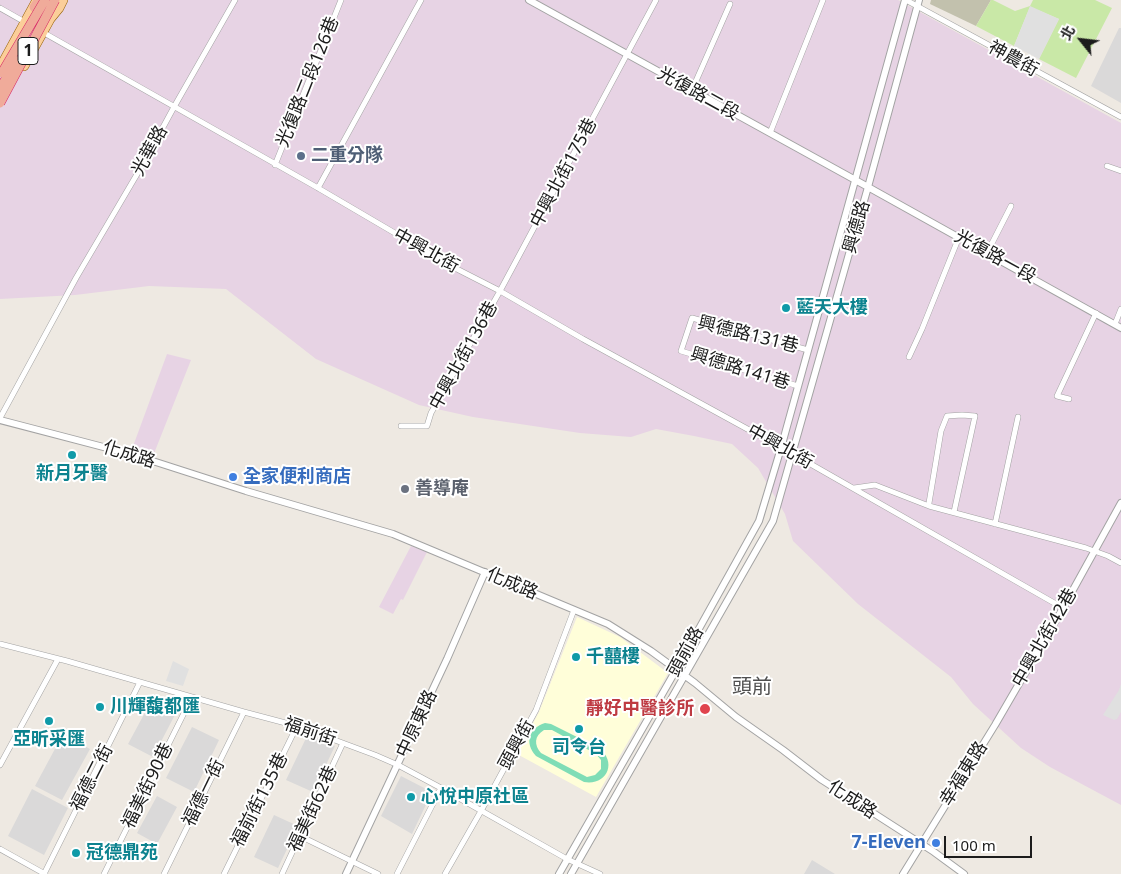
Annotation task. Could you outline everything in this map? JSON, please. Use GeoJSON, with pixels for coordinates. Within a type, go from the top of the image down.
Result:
{"type":"FeatureCollection","features":[{"type":"Feature","properties":{"kind":"highway","name":"1"},"geometry":{"type":"LineString","coordinates":[[0,77],[45,0]]}},
{"type":"Feature","properties":{"kind":"highway","name":"1"},"geometry":{"type":"LineString","coordinates":[[0,102],[54,0]]}},
{"type":"Feature","properties":{"kind":"highway"},"geometry":{"type":"LineString","coordinates":[[0,89],[54,0]]}},
{"type":"Feature","properties":{"kind":"highway"},"geometry":{"type":"LineString","coordinates":[[50,19],[59,0]]}},
{"type":"Feature","properties":{"kind":"main road","name":"1"},"geometry":{"type":"LineString","coordinates":[[0,109],[50,19],[63,0]]}},
{"type":"Feature","properties":{"kind":"main road","name":"1"},"geometry":{"type":"LineString","coordinates":[[0,68],[37,2]]}},
{"type":"Feature","properties":{"kind":"street","name":"光華路"},"geometry":{"type":"LineString","coordinates":[[0,419],[64,300],[144,164],[174,107],[236,0]]}},
{"type":"Feature","properties":{"kind":"street","name":"光復路二段126巷"},"geometry":{"type":"LineString","coordinates":[[275,164],[341,0]]}},
{"type":"Feature","properties":{"kind":"street"},"geometry":{"type":"LineString","coordinates":[[318,188],[421,0]]}},
{"type":"Feature","properties":{"kind":"street","name":"光復路二段"},"geometry":{"type":"LineString","coordinates":[[529,0],[868,187]]}},
{"type":"Feature","properties":{"kind":"street","name":"中興北街175巷"},"geometry":{"type":"LineString","coordinates":[[500,291],[656,0]]}},
{"type":"Feature","properties":{"kind":"street"},"geometry":{"type":"LineString","coordinates":[[770,133],[823,0]]}},
{"type":"Feature","properties":{"kind":"street","name":"神農街"},"geometry":{"type":"LineString","coordinates":[[906,0],[919,3],[1121,117]]}},
{"type":"Feature","properties":{"kind":"street","name":"興德路"},"geometry":{"type":"LineString","coordinates":[[781,448],[906,0]]}},
{"type":"Feature","properties":{"kind":"street","name":"興德路"},"geometry":{"type":"LineString","coordinates":[[792,454],[919,3]]}},
{"type":"Feature","properties":{"kind":"street"},"geometry":{"type":"LineString","coordinates":[[692,90],[730,4]]}},
{"type":"Feature","properties":{"kind":"street","name":"中興北街"},"geometry":{"type":"LineString","coordinates":[[0,8],[318,188],[451,266],[500,291],[583,339],[854,488],[1063,608]]}},
{"type":"Feature","properties":{"kind":"street"},"geometry":{"type":"LineString","coordinates":[[1107,166],[1121,171]]}},
{"type":"Feature","properties":{"kind":"street","name":"光復路一段"},"geometry":{"type":"LineString","coordinates":[[868,187],[1118,326]]}},
{"type":"Feature","properties":{"kind":"street"},"geometry":{"type":"LineString","coordinates":[[987,253],[1011,206]]}},
{"type":"Feature","properties":{"kind":"street"},"geometry":{"type":"LineString","coordinates":[[909,357],[959,237]]}},
{"type":"Feature","properties":{"kind":"street","name":"中興北街136巷"},"geometry":{"type":"LineString","coordinates":[[401,426],[427,426],[431,413],[500,291]]}},
{"type":"Feature","properties":{"kind":"street"},"geometry":{"type":"LineString","coordinates":[[1118,326],[1121,309]]}},
{"type":"Feature","properties":{"kind":"street"},"geometry":{"type":"LineString","coordinates":[[1069,400],[1057,396],[1096,313]]}},
{"type":"Feature","properties":{"kind":"street","name":"興德路131巷"},"geometry":{"type":"LineString","coordinates":[[681,351],[692,318],[808,350]]}},
{"type":"Feature","properties":{"kind":"street","name":"興德路141巷"},"geometry":{"type":"LineString","coordinates":[[681,351],[798,386]]}},
{"type":"Feature","properties":{"kind":"street"},"geometry":{"type":"LineString","coordinates":[[929,506],[928,502],[942,431],[947,416],[975,416],[954,512]]}},
{"type":"Feature","properties":{"kind":"street"},"geometry":{"type":"LineString","coordinates":[[995,524],[1018,417]]}},
{"type":"Feature","properties":{"kind":"street","name":"化成路"},"geometry":{"type":"LineString","coordinates":[[0,419],[134,455],[246,492],[393,534],[608,624],[651,651],[825,783],[921,844],[964,874]]}},
{"type":"Feature","properties":{"kind":"street","name":"頭前路"},"geometry":{"type":"LineString","coordinates":[[558,874],[676,670],[759,521],[781,448]]}},
{"type":"Feature","properties":{"kind":"street","name":"頭前路"},"geometry":{"type":"LineString","coordinates":[[571,874],[773,521],[792,454]]}},
{"type":"Feature","properties":{"kind":"street"},"geometry":{"type":"LineString","coordinates":[[854,488],[876,485],[929,506],[1095,551],[1121,563]]}},
{"type":"Feature","properties":{"kind":"street","name":"中興北街42巷"},"geometry":{"type":"LineString","coordinates":[[995,725],[1121,503]]}},
{"type":"Feature","properties":{"kind":"street","name":"中原東路"},"geometry":{"type":"LineString","coordinates":[[346,874],[447,659],[485,572]]}},
{"type":"Feature","properties":{"kind":"street","name":"頭興街"},"geometry":{"type":"LineString","coordinates":[[445,874],[536,710],[574,610]]}},
{"type":"Feature","properties":{"kind":"street","name":"福前街"},"geometry":{"type":"LineString","coordinates":[[0,644],[297,726],[344,743],[398,765],[567,859],[600,874]]}},
{"type":"Feature","properties":{"kind":"street"},"geometry":{"type":"LineString","coordinates":[[0,765],[58,659]]}},
{"type":"Feature","properties":{"kind":"street","name":"福德二街"},"geometry":{"type":"LineString","coordinates":[[44,874],[140,682]]}},
{"type":"Feature","properties":{"kind":"street","name":"福美街90巷"},"geometry":{"type":"LineString","coordinates":[[104,874],[192,697]]}},
{"type":"Feature","properties":{"kind":"street","name":"福德一街"},"geometry":{"type":"LineString","coordinates":[[164,874],[244,712]]}},
{"type":"Feature","properties":{"kind":"street","name":"幸福東路"},"geometry":{"type":"LineString","coordinates":[[903,874],[995,725]]}},
{"type":"Feature","properties":{"kind":"street","name":"福前街135巷"},"geometry":{"type":"LineString","coordinates":[[224,874],[297,726]]}},
{"type":"Feature","properties":{"kind":"street","name":"福美街62巷"},"geometry":{"type":"LineString","coordinates":[[282,874],[344,743]]}},
{"type":"Feature","properties":{"kind":"street"},"geometry":{"type":"LineString","coordinates":[[397,874],[440,788]]}},
{"type":"Feature","properties":{"kind":"street"},"geometry":{"type":"LineString","coordinates":[[300,836],[378,874]]}},
{"type":"Feature","properties":{"kind":"street"},"geometry":{"type":"LineString","coordinates":[[0,850],[44,874]]}},
{"type":"Feature","properties":{"kind":"shaded area"},"geometry":{"type":"Polygon","coordinates":[[[0,0],[898,0],[1121,123],[1121,805],[1050,767],[1021,748],[973,704],[951,677],[858,604],[793,541],[785,514],[758,468],[732,444],[656,429],[631,437],[580,433],[473,417],[419,405],[316,359],[226,289],[149,286],[75,295],[0,299],[0,0]]]}},
{"type":"Feature","properties":{"kind":"shaded area"},"geometry":{"type":"Polygon","coordinates":[[[931,0],[991,0],[976,26],[930,4],[931,0]]]}},
{"type":"Feature","properties":{"kind":"shaded area"},"geometry":{"type":"Polygon","coordinates":[[[1030,6],[1059,19],[1039,59],[1014,46],[1030,6]]]}},
{"type":"Feature","properties":{"kind":"shaded area"},"geometry":{"type":"Polygon","coordinates":[[[1119,28],[1121,28],[1121,103],[1091,86],[1119,28]]]}},
{"type":"Feature","properties":{"kind":"shaded area"},"geometry":{"type":"Polygon","coordinates":[[[167,354],[191,360],[153,456],[132,449],[167,354]]]}},
{"type":"Feature","properties":{"kind":"shaded area"},"geometry":{"type":"Polygon","coordinates":[[[411,546],[427,552],[403,600],[401,599],[393,614],[379,607],[411,546]]]}},
{"type":"Feature","properties":{"kind":"shaded area"},"geometry":{"type":"Polygon","coordinates":[[[577,617],[620,637],[668,673],[596,797],[517,754],[539,712],[577,617]]]}},
{"type":"Feature","properties":{"kind":"shaded area"},"geometry":{"type":"Polygon","coordinates":[[[173,661],[189,669],[183,686],[166,681],[173,661]]]}},
{"type":"Feature","properties":{"kind":"shaded area"},"geometry":{"type":"Polygon","coordinates":[[[1121,684],[1121,712],[1117,719],[1114,720],[1103,715],[1121,684]]]}},
{"type":"Feature","properties":{"kind":"shaded area"},"geometry":{"type":"Polygon","coordinates":[[[155,694],[179,707],[153,757],[128,744],[155,694]]]}},
{"type":"Feature","properties":{"kind":"shaded area"},"geometry":{"type":"Polygon","coordinates":[[[192,727],[219,740],[194,792],[166,778],[192,727]]]}},
{"type":"Feature","properties":{"kind":"shaded area"},"geometry":{"type":"Polygon","coordinates":[[[63,734],[90,749],[62,800],[35,786],[63,734]]]}},
{"type":"Feature","properties":{"kind":"shaded area"},"geometry":{"type":"Polygon","coordinates":[[[308,734],[335,746],[313,792],[286,780],[308,734]]]}},
{"type":"Feature","properties":{"kind":"shaded area","name":"心悅中原社區"},"geometry":{"type":"Polygon","coordinates":[[[401,776],[432,792],[412,834],[381,816],[401,776]]]}},
{"type":"Feature","properties":{"kind":"shaded area"},"geometry":{"type":"Polygon","coordinates":[[[32,789],[68,808],[44,855],[8,836],[32,789]]]}},
{"type":"Feature","properties":{"kind":"shaded area"},"geometry":{"type":"Polygon","coordinates":[[[157,796],[177,807],[157,844],[137,833],[157,796]]]}},
{"type":"Feature","properties":{"kind":"shaded area"},"geometry":{"type":"Polygon","coordinates":[[[274,815],[298,826],[278,868],[254,857],[274,815]]]}},
{"type":"Feature","properties":{"kind":"shaded area"},"geometry":{"type":"Polygon","coordinates":[[[812,860],[835,874],[804,874],[812,860]]]}},
{"type":"Feature","properties":{"kind":"green space"},"geometry":{"type":"Polygon","coordinates":[[[991,0],[1015,11],[1030,6],[1033,0],[1095,0],[1112,8],[1076,78],[1039,59],[1059,19],[1030,7],[1014,46],[976,26],[991,0]]]}},
{"type":"Feature","properties":{"kind":"green space"},"geometry":{"type":"Polygon","coordinates":[[[545,723],[551,724],[599,748],[608,760],[607,772],[598,780],[584,782],[536,756],[532,751],[529,741],[532,732],[545,723]],[[544,730],[538,735],[536,744],[541,753],[587,777],[595,775],[601,769],[601,760],[596,754],[552,730],[544,730]]]}},
{"type":"Feature","properties":{"kind":"place","name":"二重分隊"},"geometry":{"type":"Point","coordinates":[301,156]}},
{"type":"Feature","properties":{"kind":"place","name":"藍天大樓"},"geometry":{"type":"Point","coordinates":[786,308]}},
{"type":"Feature","properties":{"kind":"place","name":"新月牙醫"},"geometry":{"type":"Point","coordinates":[72,455]}},
{"type":"Feature","properties":{"kind":"place","name":"全家便利商店"},"geometry":{"type":"Point","coordinates":[233,477]}},
{"type":"Feature","properties":{"kind":"place","name":"善導庵"},"geometry":{"type":"Point","coordinates":[405,489]}},
{"type":"Feature","properties":{"kind":"place","name":"千囍樓"},"geometry":{"type":"Point","coordinates":[576,657]}},
{"type":"Feature","properties":{"kind":"place","name":"川輝馥都匯"},"geometry":{"type":"Point","coordinates":[100,707]}},
{"type":"Feature","properties":{"kind":"place","name":"靜好中醫診所"},"geometry":{"type":"Point","coordinates":[705,709]}},
{"type":"Feature","properties":{"kind":"place","name":"亞昕采匯"},"geometry":{"type":"Point","coordinates":[49,721]}},
{"type":"Feature","properties":{"kind":"place","name":"司令台"},"geometry":{"type":"Point","coordinates":[579,729]}},
{"type":"Feature","properties":{"kind":"place","name":"心悅中原社區"},"geometry":{"type":"Point","coordinates":[411,797]}},
{"type":"Feature","properties":{"kind":"place","name":"7-Eleven"},"geometry":{"type":"Point","coordinates":[936,843]}},
{"type":"Feature","properties":{"kind":"place","name":"冠德鼎苑"},"geometry":{"type":"Point","coordinates":[76,853]}},
{"type":"Feature","properties":{"kind":"district","name":"頭前"},"geometry":{"type":"Point","coordinates":[752,687]}}]}
